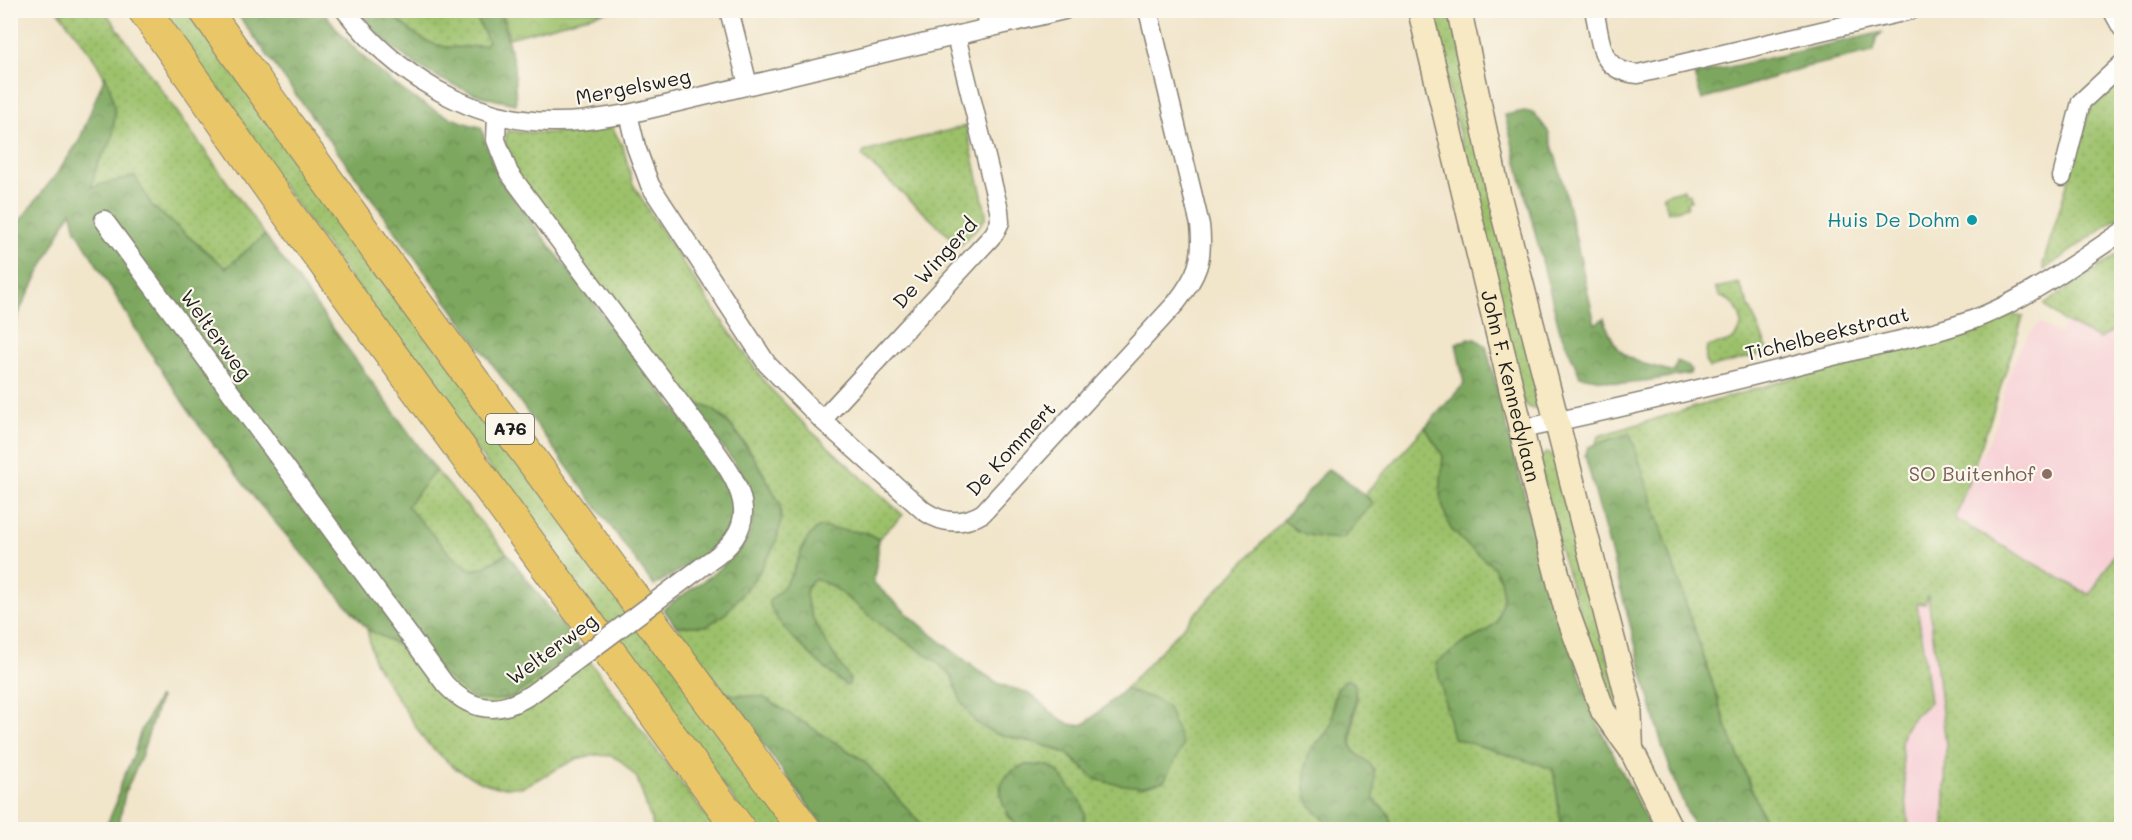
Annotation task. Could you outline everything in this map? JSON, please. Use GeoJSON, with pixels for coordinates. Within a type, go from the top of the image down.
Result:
{"type":"FeatureCollection","features":[{"type":"Feature","properties":{"kind":"highway","name":"A76"},"geometry":{"type":"LineString","coordinates":[[144,10],[288,213],[740,830]]}},
{"type":"Feature","properties":{"kind":"highway","name":"A76"},"geometry":{"type":"LineString","coordinates":[[206,10],[386,261],[805,830]]}},
{"type":"Feature","properties":{"kind":"street","name":"Mergelsweg"},"geometry":{"type":"LineString","coordinates":[[345,10],[365,35],[388,57],[440,92],[497,116],[549,122],[586,121],[628,114],[956,36],[986,19],[1064,10]]}},
{"type":"Feature","properties":{"kind":"street"},"geometry":{"type":"LineString","coordinates":[[729,10],[748,85]]}},
{"type":"Feature","properties":{"kind":"street","name":"De Kommert"},"geometry":{"type":"LineString","coordinates":[[628,114],[636,147],[650,185],[767,364],[822,420],[924,511],[948,522],[967,521],[983,513],[1176,303],[1192,283],[1200,262],[1202,241],[1148,10]]}},
{"type":"Feature","properties":{"kind":"street","name":"John F. Kennedylaan"},"geometry":{"type":"LineString","coordinates":[[1420,10],[1567,612],[1603,711],[1631,749],[1671,830]]}},
{"type":"Feature","properties":{"kind":"street","name":"John F. Kennedylaan"},"geometry":{"type":"LineString","coordinates":[[1459,10],[1498,193],[1629,703],[1631,749]]}},
{"type":"Feature","properties":{"kind":"street"},"geometry":{"type":"LineString","coordinates":[[1594,10],[1607,62],[1616,70],[1638,74],[1881,14],[1911,10]]}},
{"type":"Feature","properties":{"kind":"street"},"geometry":{"type":"LineString","coordinates":[[2112,10],[2121,28]]}},
{"type":"Feature","properties":{"kind":"street","name":"De Wingerd"},"geometry":{"type":"LineString","coordinates":[[822,420],[994,234],[1000,222],[956,36]]}},
{"type":"Feature","properties":{"kind":"street"},"geometry":{"type":"LineString","coordinates":[[2062,177],[2081,102],[2121,64]]}},
{"type":"Feature","properties":{"kind":"street","name":"Welterweg"},"geometry":{"type":"LineString","coordinates":[[104,220],[445,684],[467,702],[480,707],[492,708],[516,704],[727,547],[742,524],[744,509],[738,484],[713,447],[509,173],[496,140],[497,116]]}},
{"type":"Feature","properties":{"kind":"street","name":"Tichelbeekstraat"},"geometry":{"type":"LineString","coordinates":[[1522,429],[1783,369],[1965,323],[2028,294],[2121,232]]}},
{"type":"Feature","properties":{"kind":"shaded area"},"geometry":{"type":"Polygon","coordinates":[[[2121,310],[2121,829],[1909,829],[1901,745],[1902,734],[1911,719],[1930,702],[1917,603],[1929,589],[2089,594],[1951,518],[1994,430],[2010,371],[2021,345],[2039,323],[2060,334],[2065,322],[2083,314],[2121,310]]]}},
{"type":"Feature","properties":{"kind":"green space"},"geometry":{"type":"Polygon","coordinates":[[[502,10],[609,11],[509,38],[502,10]]]}},
{"type":"Feature","properties":{"kind":"green space"},"geometry":{"type":"Polygon","coordinates":[[[58,11],[105,11],[265,235],[226,268],[152,206],[138,184],[91,187],[98,164],[112,137],[114,118],[112,101],[100,69],[91,54],[58,11]]]}},
{"type":"Feature","properties":{"kind":"green space"},"geometry":{"type":"Polygon","coordinates":[[[154,11],[195,11],[794,829],[755,829],[154,11]]]}},
{"type":"Feature","properties":{"kind":"green space"},"geometry":{"type":"Polygon","coordinates":[[[235,11],[323,11],[354,48],[414,98],[458,121],[481,127],[492,162],[504,186],[717,464],[730,491],[734,508],[732,520],[717,543],[691,563],[654,586],[235,11]]]}},
{"type":"Feature","properties":{"kind":"green space"},"geometry":{"type":"Polygon","coordinates":[[[361,11],[389,11],[425,40],[452,48],[462,48],[485,45],[488,41],[473,11],[500,11],[514,64],[516,104],[459,88],[423,69],[377,33],[361,11]]]}},
{"type":"Feature","properties":{"kind":"green space"},"geometry":{"type":"Polygon","coordinates":[[[389,11],[473,11],[488,41],[485,45],[462,48],[434,44],[416,35],[389,11]]]}},
{"type":"Feature","properties":{"kind":"green space"},"geometry":{"type":"Polygon","coordinates":[[[1430,11],[1451,11],[1541,405],[1536,408],[1529,408],[1523,402],[1430,11]]]}},
{"type":"Feature","properties":{"kind":"green space"},"geometry":{"type":"Polygon","coordinates":[[[1883,32],[1876,38],[1874,52],[1806,67],[1702,100],[1694,75],[1883,32]]]}},
{"type":"Feature","properties":{"kind":"green space"},"geometry":{"type":"Polygon","coordinates":[[[2121,67],[2121,215],[2044,270],[2043,264],[2092,101],[2121,67]]]}},
{"type":"Feature","properties":{"kind":"green space"},"geometry":{"type":"Polygon","coordinates":[[[105,75],[112,94],[115,113],[112,140],[98,163],[91,187],[135,176],[152,206],[226,268],[265,235],[436,470],[407,506],[451,555],[471,570],[483,568],[507,553],[579,647],[513,697],[496,700],[473,699],[423,657],[367,629],[256,500],[194,419],[144,343],[76,230],[71,211],[21,308],[11,337],[11,232],[79,141],[105,75]]]}},
{"type":"Feature","properties":{"kind":"green space"},"geometry":{"type":"Polygon","coordinates":[[[1524,111],[1534,113],[1548,131],[1563,182],[1595,324],[1604,318],[1609,333],[1621,352],[1638,362],[1674,372],[1677,361],[1687,365],[1691,370],[1690,374],[1625,384],[1580,376],[1560,331],[1505,115],[1524,111]]]}},
{"type":"Feature","properties":{"kind":"green space"},"geometry":{"type":"Polygon","coordinates":[[[966,126],[986,213],[985,219],[960,246],[862,156],[864,152],[966,126]]]}},
{"type":"Feature","properties":{"kind":"green space"},"geometry":{"type":"Polygon","coordinates":[[[612,127],[623,147],[633,184],[650,213],[767,385],[810,430],[903,515],[878,539],[867,533],[820,527],[805,542],[793,572],[783,589],[769,601],[793,637],[845,685],[850,679],[821,635],[809,609],[806,597],[807,588],[812,580],[817,579],[832,586],[884,627],[935,660],[952,677],[961,701],[1041,744],[1067,754],[1095,779],[1116,784],[1157,700],[1125,689],[1283,520],[1298,532],[1373,503],[1365,494],[1425,427],[1443,456],[1440,495],[1451,529],[1493,566],[1500,579],[1503,598],[1498,622],[1487,631],[1462,644],[1553,769],[1562,829],[1387,829],[1391,822],[1388,813],[1374,800],[1374,769],[1355,753],[1351,743],[1357,697],[1333,698],[1333,717],[1329,731],[1309,755],[1316,812],[1335,829],[1083,829],[1082,803],[1058,772],[1049,766],[1026,765],[1019,767],[1006,778],[1000,787],[1008,816],[1019,829],[926,829],[863,760],[763,697],[726,694],[676,626],[707,626],[726,613],[758,574],[780,504],[751,452],[723,417],[713,410],[682,398],[518,181],[505,144],[507,131],[544,133],[612,127]]]}},
{"type":"Feature","properties":{"kind":"green space"},"geometry":{"type":"Polygon","coordinates":[[[1684,189],[1685,194],[1690,194],[1691,201],[1687,202],[1688,207],[1668,212],[1663,195],[1684,189]]]}},
{"type":"Feature","properties":{"kind":"green space"},"geometry":{"type":"Polygon","coordinates":[[[2121,252],[2121,326],[2099,339],[2065,322],[2044,305],[2121,252]]]}},
{"type":"Feature","properties":{"kind":"green space"},"geometry":{"type":"Polygon","coordinates":[[[1739,283],[1769,352],[1709,368],[1705,361],[1707,347],[1731,340],[1741,326],[1736,308],[1720,297],[1715,288],[1739,283]]]}},
{"type":"Feature","properties":{"kind":"green space"},"geometry":{"type":"Polygon","coordinates":[[[2007,314],[2023,317],[1989,424],[1955,519],[2090,595],[2121,542],[2121,829],[1944,829],[1946,745],[1928,595],[1925,604],[1917,603],[1930,702],[1914,716],[1907,726],[1901,745],[1909,829],[1768,829],[1727,728],[1630,434],[1596,444],[1598,436],[2007,314]]]}},
{"type":"Feature","properties":{"kind":"green space"},"geometry":{"type":"Polygon","coordinates":[[[1476,339],[1486,346],[1543,566],[1594,716],[1651,829],[1562,829],[1553,769],[1453,738],[1436,663],[1462,644],[1487,631],[1497,622],[1503,597],[1500,579],[1493,566],[1451,529],[1440,495],[1443,456],[1425,427],[1464,384],[1456,343],[1476,339]]]}},
{"type":"Feature","properties":{"kind":"green space"},"geometry":{"type":"Polygon","coordinates":[[[682,398],[714,410],[731,426],[753,456],[780,504],[781,522],[776,543],[758,574],[726,613],[707,626],[676,626],[663,609],[707,578],[737,552],[749,534],[752,506],[740,471],[682,398]]]}},
{"type":"Feature","properties":{"kind":"green space"},"geometry":{"type":"Polygon","coordinates":[[[1630,433],[1727,728],[1768,829],[1695,829],[1663,749],[1585,455],[1588,447],[1630,433]]]}},
{"type":"Feature","properties":{"kind":"green space"},"geometry":{"type":"Polygon","coordinates":[[[1546,453],[1554,455],[1621,708],[1622,728],[1596,665],[1559,547],[1539,459],[1546,453]]]}},
{"type":"Feature","properties":{"kind":"green space"},"geometry":{"type":"Polygon","coordinates":[[[1328,469],[1345,479],[1373,503],[1343,539],[1311,536],[1298,531],[1283,520],[1328,469]]]}},
{"type":"Feature","properties":{"kind":"green space"},"geometry":{"type":"Polygon","coordinates":[[[436,470],[507,553],[483,568],[471,570],[451,555],[406,506],[436,470]]]}},
{"type":"Feature","properties":{"kind":"green space"},"geometry":{"type":"Polygon","coordinates":[[[820,527],[867,533],[878,539],[874,583],[948,647],[980,671],[1000,684],[1031,695],[1064,721],[1079,725],[1086,723],[1125,689],[1157,700],[1168,708],[1183,746],[1164,781],[1141,787],[1095,779],[1067,753],[1041,744],[995,734],[975,722],[961,701],[952,677],[935,660],[884,627],[832,586],[817,579],[813,580],[807,588],[806,597],[809,609],[821,635],[850,679],[849,685],[845,685],[789,633],[772,610],[769,601],[788,580],[806,541],[820,527]]]}},
{"type":"Feature","properties":{"kind":"green space"},"geometry":{"type":"Polygon","coordinates":[[[367,629],[513,697],[579,647],[716,829],[654,829],[637,778],[621,761],[612,756],[594,755],[576,759],[523,787],[497,787],[478,781],[453,767],[425,741],[374,662],[367,629]]]}},
{"type":"Feature","properties":{"kind":"green space"},"geometry":{"type":"Polygon","coordinates":[[[1348,679],[1355,684],[1356,692],[1351,744],[1355,752],[1374,770],[1374,800],[1388,813],[1391,822],[1387,829],[1335,829],[1315,811],[1307,798],[1305,780],[1307,759],[1329,728],[1333,717],[1335,693],[1348,679]]]}},
{"type":"Feature","properties":{"kind":"green space"},"geometry":{"type":"Polygon","coordinates":[[[726,694],[763,697],[863,760],[926,829],[825,829],[726,694]]]}},
{"type":"Feature","properties":{"kind":"green space"},"geometry":{"type":"Polygon","coordinates":[[[160,698],[141,757],[125,793],[118,829],[105,829],[140,733],[160,698]]]}},
{"type":"Feature","properties":{"kind":"green space"},"geometry":{"type":"Polygon","coordinates":[[[1026,765],[1049,766],[1058,772],[1082,803],[1085,816],[1083,829],[1019,829],[1007,811],[1001,793],[1006,777],[1014,770],[1026,765]]]}},
{"type":"Feature","properties":{"kind":"place","name":"Huis De Dohm"},"geometry":{"type":"Point","coordinates":[1972,220]}},
{"type":"Feature","properties":{"kind":"place","name":"SO Buitenhof"},"geometry":{"type":"Point","coordinates":[2047,474]}}]}
